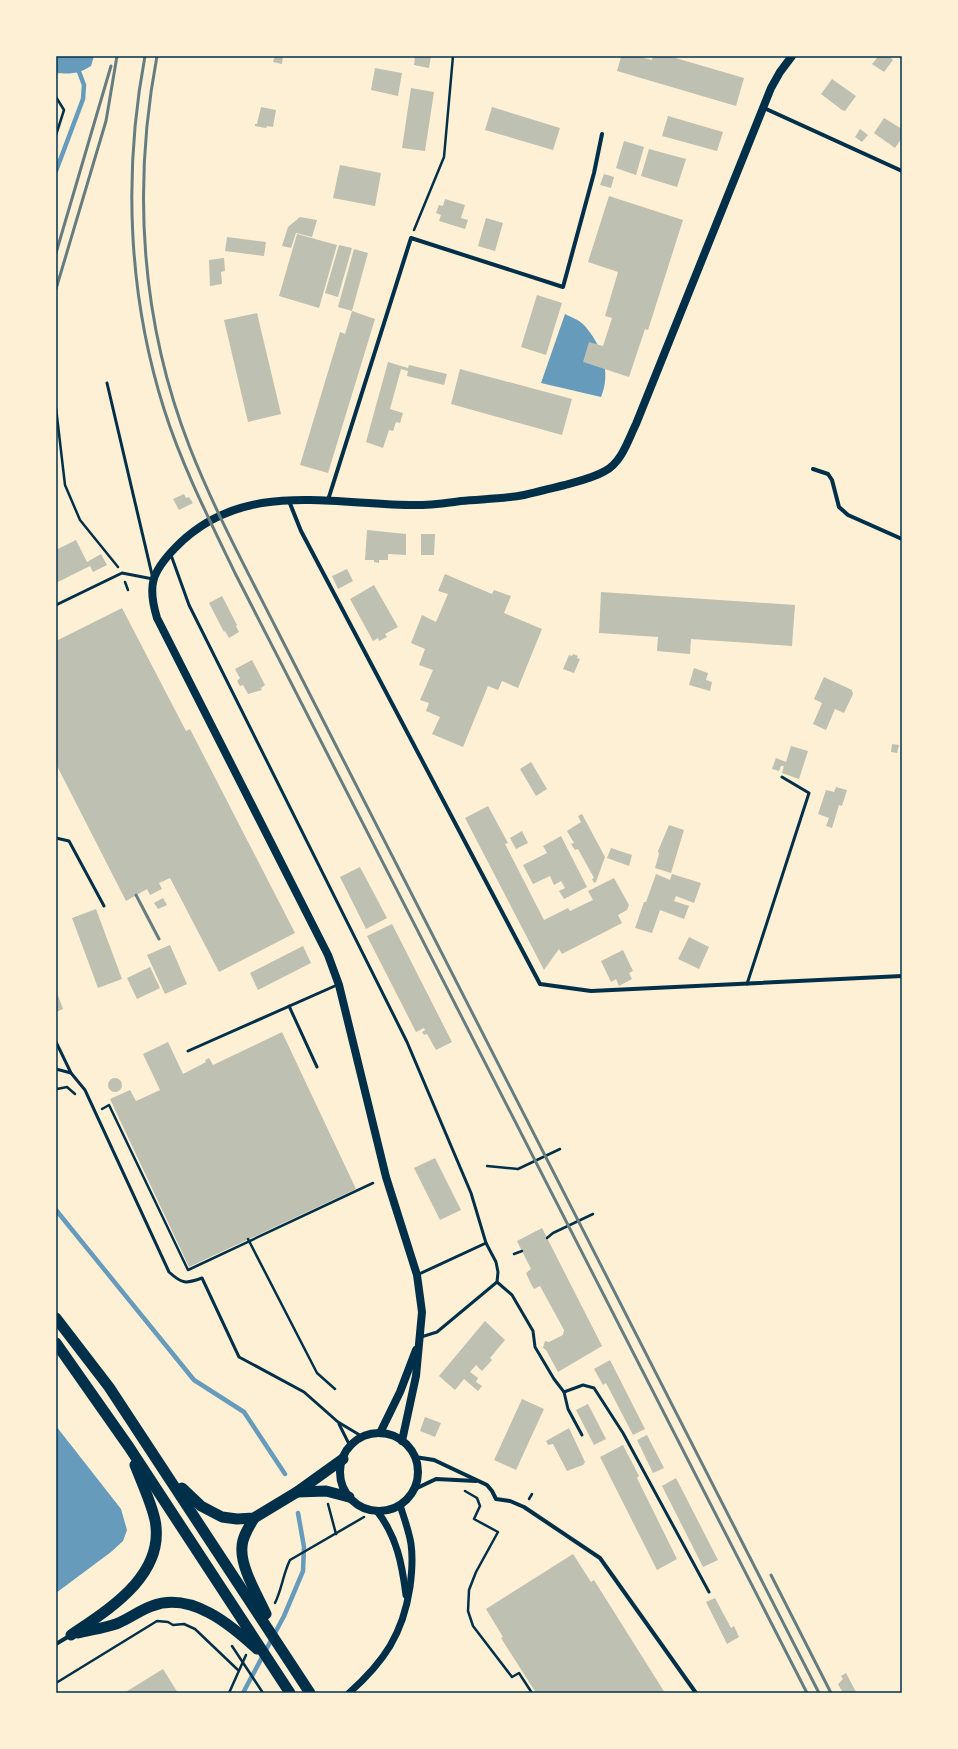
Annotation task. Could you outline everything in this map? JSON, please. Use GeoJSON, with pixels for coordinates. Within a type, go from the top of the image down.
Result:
{"type":"FeatureCollection","features":[{"type":"Feature","properties":{"kind":"highway"},"geometry":{"type":"LineString","coordinates":[[56,1318],[109,1387],[262,1613],[279,1644],[310,1693]]}},
{"type":"Feature","properties":{"kind":"highway"},"geometry":{"type":"LineString","coordinates":[[56,1343],[129,1448],[249,1636],[270,1662],[290,1693]]}},
{"type":"Feature","properties":{"kind":"highway"},"geometry":{"type":"LineString","coordinates":[[71,1635],[122,1598],[144,1573],[152,1557],[156,1539],[155,1520],[129,1448]]}},
{"type":"Feature","properties":{"kind":"highway"},"geometry":{"type":"LineString","coordinates":[[171,1479],[201,1506],[212,1513],[237,1520],[254,1518],[297,1492],[343,1459]]}},
{"type":"Feature","properties":{"kind":"highway"},"geometry":{"type":"LineString","coordinates":[[297,1492],[326,1492],[349,1497]]}},
{"type":"Feature","properties":{"kind":"highway"},"geometry":{"type":"LineString","coordinates":[[254,1518],[242,1546],[242,1558],[262,1613]]}},
{"type":"Feature","properties":{"kind":"highway"},"geometry":{"type":"LineString","coordinates":[[71,1635],[115,1624],[152,1606],[170,1603],[187,1605],[210,1613],[249,1636]]}},
{"type":"Feature","properties":{"kind":"main road"},"geometry":{"type":"LineString","coordinates":[[402,1441],[416,1376],[421,1337],[422,1312],[417,1275],[386,1177],[339,984],[325,948],[157,618],[152,600],[153,579],[170,553],[185,538],[209,520],[250,505],[289,499],[419,505],[523,496],[592,478],[606,471],[618,461],[636,424],[771,88],[780,72],[792,56]]}},
{"type":"Feature","properties":{"kind":"main road"},"geometry":{"type":"LineString","coordinates":[[380,1433],[400,1392],[421,1337]]}},
{"type":"Feature","properties":{"kind":"main road"},"geometry":{"type":"LineString","coordinates":[[380,1433],[393,1436],[402,1441],[415,1457],[418,1468],[415,1489],[408,1498],[400,1505],[389,1510],[377,1511],[367,1509],[357,1504],[349,1497],[340,1478],[343,1459],[350,1446],[363,1437],[380,1433]]}},
{"type":"Feature","properties":{"kind":"street"},"geometry":{"type":"LineString","coordinates":[[764,108],[902,171]]}},
{"type":"Feature","properties":{"kind":"street"},"geometry":{"type":"LineString","coordinates":[[328,500],[411,238],[563,287],[594,173],[602,134]]}},
{"type":"Feature","properties":{"kind":"street"},"geometry":{"type":"LineString","coordinates":[[813,469],[828,474],[832,480],[839,507],[848,515],[902,539]]}},
{"type":"Feature","properties":{"kind":"street"},"geometry":{"type":"LineString","coordinates":[[289,499],[301,531],[540,984],[591,991],[902,976]]}},
{"type":"Feature","properties":{"kind":"street"},"geometry":{"type":"LineString","coordinates":[[415,1457],[434,1460],[487,1485],[496,1498],[510,1501],[524,1507],[600,1558],[696,1693]]}},
{"type":"Feature","properties":{"kind":"street"},"geometry":{"type":"LineString","coordinates":[[415,1489],[436,1479],[479,1482]]}},
{"type":"Feature","properties":{"kind":"street"},"geometry":{"type":"LineString","coordinates":[[349,1693],[370,1674],[387,1653],[400,1628],[407,1605],[413,1560],[408,1530],[400,1505]]}},
{"type":"Feature","properties":{"kind":"street"},"geometry":{"type":"LineString","coordinates":[[377,1511],[388,1525],[398,1549],[407,1605]]}},
{"type":"Feature","properties":{"kind":"street"},"geometry":{"type":"LineString","coordinates":[[56,1644],[71,1635]]}},
{"type":"Feature","properties":{"kind":"lane"},"geometry":{"type":"LineString","coordinates":[[56,605],[122,572],[153,579],[107,383]]}},
{"type":"Feature","properties":{"kind":"lane"},"geometry":{"type":"LineString","coordinates":[[170,553],[189,605],[407,1042],[471,1193],[486,1243],[496,1262],[498,1272],[497,1282],[437,1332],[421,1337]]}},
{"type":"Feature","properties":{"kind":"lane"},"geometry":{"type":"LineString","coordinates":[[747,984],[809,792],[782,776]]}},
{"type":"Feature","properties":{"kind":"lane"},"geometry":{"type":"LineString","coordinates":[[56,838],[69,841],[104,906]]}},
{"type":"Feature","properties":{"kind":"lane"},"geometry":{"type":"LineString","coordinates":[[188,1051],[339,984]]}},
{"type":"Feature","properties":{"kind":"lane"},"geometry":{"type":"LineString","coordinates":[[289,1006],[317,1067]]}},
{"type":"Feature","properties":{"kind":"lane"},"geometry":{"type":"LineString","coordinates":[[56,1042],[71,1073],[85,1090],[169,1272],[178,1281],[189,1283],[202,1278],[240,1357],[304,1392],[338,1422],[363,1437]]}},
{"type":"Feature","properties":{"kind":"lane"},"geometry":{"type":"LineString","coordinates":[[56,1069],[71,1073]]}},
{"type":"Feature","properties":{"kind":"lane"},"geometry":{"type":"LineString","coordinates":[[417,1275],[486,1243]]}},
{"type":"Feature","properties":{"kind":"lane"},"geometry":{"type":"LineString","coordinates":[[497,1282],[512,1295],[533,1331],[535,1347],[554,1379],[564,1392],[568,1409],[582,1435]]}},
{"type":"Feature","properties":{"kind":"lane"},"geometry":{"type":"LineString","coordinates":[[564,1392],[582,1384],[594,1388],[623,1433],[709,1592]]}},
{"type":"Feature","properties":{"kind":"lane"},"geometry":{"type":"LineString","coordinates":[[338,1422],[350,1446]]}},
{"type":"Feature","properties":{"kind":"path"},"geometry":{"type":"LineString","coordinates":[[411,238],[444,157],[452,56]]}},
{"type":"Feature","properties":{"kind":"path"},"geometry":{"type":"LineString","coordinates":[[56,97],[64,110],[56,135]]}},
{"type":"Feature","properties":{"kind":"path"},"geometry":{"type":"LineString","coordinates":[[56,408],[65,485],[80,520],[122,572],[128,590]]}},
{"type":"Feature","properties":{"kind":"path"},"geometry":{"type":"LineString","coordinates":[[56,1087],[57,1089],[67,1087],[79,1097]]}},
{"type":"Feature","properties":{"kind":"path"},"geometry":{"type":"LineString","coordinates":[[95,1112],[109,1105],[188,1270],[374,1183]]}},
{"type":"Feature","properties":{"kind":"path"},"geometry":{"type":"LineString","coordinates":[[487,1166],[518,1169],[560,1149]]}},
{"type":"Feature","properties":{"kind":"path"},"geometry":{"type":"LineString","coordinates":[[547,1238],[553,1232],[593,1214]]}},
{"type":"Feature","properties":{"kind":"path"},"geometry":{"type":"LineString","coordinates":[[248,1241],[317,1373],[335,1389]]}},
{"type":"Feature","properties":{"kind":"path"},"geometry":{"type":"LineString","coordinates":[[514,1254],[522,1250]]}},
{"type":"Feature","properties":{"kind":"path"},"geometry":{"type":"LineString","coordinates":[[460,1489],[477,1498],[480,1506],[474,1519],[498,1532],[476,1572],[469,1590],[468,1611],[473,1626],[512,1677],[520,1673],[532,1693]]}},
{"type":"Feature","properties":{"kind":"path"},"geometry":{"type":"LineString","coordinates":[[328,1500],[327,1506],[336,1534]]}},
{"type":"Feature","properties":{"kind":"path"},"geometry":{"type":"LineString","coordinates":[[290,1560],[364,1517]]}},
{"type":"Feature","properties":{"kind":"path"},"geometry":{"type":"LineString","coordinates":[[56,1683],[157,1621],[168,1622],[173,1625],[184,1624],[195,1629],[238,1670]]}},
{"type":"Feature","properties":{"kind":"path"},"geometry":{"type":"LineString","coordinates":[[239,1656],[263,1693]]}},
{"type":"Feature","properties":{"kind":"water"},"geometry":{"type":"Polygon","coordinates":[[[56,56],[94,56],[91,66],[86,69],[74,73],[56,73],[56,56]]]}},
{"type":"Feature","properties":{"kind":"water"},"geometry":{"type":"Polygon","coordinates":[[[565,314],[584,325],[600,350],[605,368],[604,388],[601,397],[541,383],[565,314]]]}},
{"type":"Feature","properties":{"kind":"water"},"geometry":{"type":"Polygon","coordinates":[[[56,1426],[121,1509],[127,1530],[123,1541],[111,1552],[56,1593],[56,1426]]]}},
{"type":"Feature","properties":{"kind":"building"},"geometry":{"type":"Polygon","coordinates":[[[275,56],[283,56],[282,64],[273,62],[275,56]]]}},
{"type":"Feature","properties":{"kind":"building"},"geometry":{"type":"Polygon","coordinates":[[[415,56],[431,56],[429,68],[414,65],[415,56]]]}},
{"type":"Feature","properties":{"kind":"building"},"geometry":{"type":"Polygon","coordinates":[[[637,56],[652,60],[653,56],[669,56],[744,78],[736,106],[617,71],[621,57],[637,56]]]}},
{"type":"Feature","properties":{"kind":"building"},"geometry":{"type":"Polygon","coordinates":[[[874,56],[891,56],[890,57],[893,60],[884,72],[872,64],[877,58],[874,56]]]}},
{"type":"Feature","properties":{"kind":"building"},"geometry":{"type":"Polygon","coordinates":[[[375,68],[402,73],[398,96],[371,90],[375,68]]]}},
{"type":"Feature","properties":{"kind":"building"},"geometry":{"type":"Polygon","coordinates":[[[832,79],[856,96],[845,111],[821,94],[832,79]]]}},
{"type":"Feature","properties":{"kind":"building"},"geometry":{"type":"Polygon","coordinates":[[[411,88],[434,92],[425,151],[402,148],[411,88]]]}},
{"type":"Feature","properties":{"kind":"building"},"geometry":{"type":"Polygon","coordinates":[[[261,107],[276,110],[273,127],[267,126],[266,128],[255,126],[255,124],[257,124],[261,107]]]}},
{"type":"Feature","properties":{"kind":"building"},"geometry":{"type":"Polygon","coordinates":[[[492,107],[560,128],[553,150],[485,130],[492,107]]]}},
{"type":"Feature","properties":{"kind":"building"},"geometry":{"type":"Polygon","coordinates":[[[668,116],[723,132],[717,151],[662,136],[668,116]]]}},
{"type":"Feature","properties":{"kind":"building"},"geometry":{"type":"Polygon","coordinates":[[[884,118],[902,129],[902,138],[895,148],[874,133],[884,118]]]}},
{"type":"Feature","properties":{"kind":"building"},"geometry":{"type":"Polygon","coordinates":[[[860,129],[868,135],[862,142],[855,137],[860,129]]]}},
{"type":"Feature","properties":{"kind":"building"},"geometry":{"type":"Polygon","coordinates":[[[624,141],[644,147],[636,175],[616,168],[624,141]]]}},
{"type":"Feature","properties":{"kind":"building"},"geometry":{"type":"Polygon","coordinates":[[[649,149],[686,159],[677,187],[641,176],[649,149]]]}},
{"type":"Feature","properties":{"kind":"building"},"geometry":{"type":"Polygon","coordinates":[[[340,165],[381,173],[375,206],[333,198],[340,165]]]}},
{"type":"Feature","properties":{"kind":"building"},"geometry":{"type":"Polygon","coordinates":[[[604,174],[614,177],[611,188],[600,185],[604,174]]]}},
{"type":"Feature","properties":{"kind":"building"},"geometry":{"type":"Polygon","coordinates":[[[609,196],[683,220],[648,330],[645,329],[629,377],[583,362],[589,342],[603,346],[612,318],[605,316],[618,272],[588,262],[609,196]]]}},
{"type":"Feature","properties":{"kind":"building"},"geometry":{"type":"Polygon","coordinates":[[[445,199],[465,205],[461,218],[468,220],[465,229],[439,221],[441,215],[436,213],[439,205],[443,206],[445,199]]]}},
{"type":"Feature","properties":{"kind":"building"},"geometry":{"type":"Polygon","coordinates":[[[300,217],[317,220],[312,237],[296,233],[291,248],[282,246],[288,227],[300,217]]]}},
{"type":"Feature","properties":{"kind":"building"},"geometry":{"type":"Polygon","coordinates":[[[486,218],[503,223],[495,251],[478,246],[486,218]]]}},
{"type":"Feature","properties":{"kind":"building"},"geometry":{"type":"Polygon","coordinates":[[[297,234],[337,245],[319,308],[279,296],[297,234]]]}},
{"type":"Feature","properties":{"kind":"building"},"geometry":{"type":"Polygon","coordinates":[[[227,237],[266,242],[264,256],[225,251],[227,237]]]}},
{"type":"Feature","properties":{"kind":"building"},"geometry":{"type":"Polygon","coordinates":[[[339,245],[352,248],[338,297],[325,293],[339,245]]]}},
{"type":"Feature","properties":{"kind":"building"},"geometry":{"type":"Polygon","coordinates":[[[354,249],[368,253],[352,311],[338,307],[354,249]]]}},
{"type":"Feature","properties":{"kind":"building"},"geometry":{"type":"Polygon","coordinates":[[[224,258],[225,271],[221,272],[222,284],[210,286],[209,260],[224,258]]]}},
{"type":"Feature","properties":{"kind":"building"},"geometry":{"type":"Polygon","coordinates":[[[537,295],[562,303],[546,355],[521,347],[537,295]]]}},
{"type":"Feature","properties":{"kind":"building"},"geometry":{"type":"Polygon","coordinates":[[[352,311],[375,319],[328,473],[300,465],[340,332],[345,334],[352,311]]]}},
{"type":"Feature","properties":{"kind":"building"},"geometry":{"type":"Polygon","coordinates":[[[257,313],[281,414],[248,422],[224,320],[257,313]]]}},
{"type":"Feature","properties":{"kind":"building"},"geometry":{"type":"Polygon","coordinates":[[[388,362],[408,368],[409,365],[447,374],[444,385],[407,376],[408,371],[401,369],[390,409],[403,413],[400,423],[396,422],[393,431],[389,430],[383,448],[366,442],[388,362]]]}},
{"type":"Feature","properties":{"kind":"building"},"geometry":{"type":"Polygon","coordinates":[[[460,369],[572,399],[562,435],[451,404],[460,369]]]}},
{"type":"Feature","properties":{"kind":"building"},"geometry":{"type":"Polygon","coordinates":[[[184,494],[186,498],[189,497],[193,503],[179,510],[173,499],[184,494]]]}},
{"type":"Feature","properties":{"kind":"building"},"geometry":{"type":"Polygon","coordinates":[[[367,530],[406,534],[406,555],[388,554],[388,560],[379,560],[379,563],[374,562],[374,560],[365,560],[367,530]]]}},
{"type":"Feature","properties":{"kind":"building"},"geometry":{"type":"Polygon","coordinates":[[[421,534],[435,534],[434,555],[421,555],[421,534]]]}},
{"type":"Feature","properties":{"kind":"building"},"geometry":{"type":"Polygon","coordinates":[[[76,540],[87,562],[101,554],[107,565],[93,572],[90,566],[56,583],[56,550],[76,540]]]}},
{"type":"Feature","properties":{"kind":"building"},"geometry":{"type":"Polygon","coordinates":[[[347,569],[353,581],[338,589],[332,576],[347,569]]]}},
{"type":"Feature","properties":{"kind":"building"},"geometry":{"type":"Polygon","coordinates":[[[445,574],[492,594],[494,590],[511,596],[504,613],[542,629],[518,688],[502,681],[498,690],[488,686],[463,747],[432,734],[440,717],[426,711],[429,703],[420,700],[433,670],[419,665],[425,649],[411,643],[422,615],[436,622],[448,594],[438,591],[445,574]]]}},
{"type":"Feature","properties":{"kind":"building"},"geometry":{"type":"Polygon","coordinates":[[[374,585],[398,627],[385,634],[387,637],[379,641],[378,638],[373,641],[350,599],[374,585]]]}},
{"type":"Feature","properties":{"kind":"building"},"geometry":{"type":"Polygon","coordinates":[[[601,592],[795,605],[792,646],[691,639],[690,654],[657,651],[658,637],[599,633],[601,592]]]}},
{"type":"Feature","properties":{"kind":"building"},"geometry":{"type":"Polygon","coordinates":[[[222,596],[239,632],[229,638],[225,631],[224,632],[209,603],[222,596]]]}},
{"type":"Feature","properties":{"kind":"building"},"geometry":{"type":"Polygon","coordinates":[[[122,608],[186,731],[190,729],[295,933],[219,972],[170,878],[159,883],[162,889],[150,895],[147,889],[126,901],[56,764],[56,641],[122,608]]]}},
{"type":"Feature","properties":{"kind":"building"},"geometry":{"type":"Polygon","coordinates":[[[573,654],[578,656],[577,658],[580,659],[574,673],[563,669],[569,655],[572,656],[573,654]]]}},
{"type":"Feature","properties":{"kind":"building"},"geometry":{"type":"Polygon","coordinates":[[[252,660],[265,685],[261,688],[262,690],[248,694],[243,685],[240,686],[237,681],[240,678],[235,669],[252,660]]]}},
{"type":"Feature","properties":{"kind":"building"},"geometry":{"type":"Polygon","coordinates":[[[694,668],[708,673],[706,680],[712,682],[710,691],[689,685],[694,668]]]}},
{"type":"Feature","properties":{"kind":"building"},"geometry":{"type":"Polygon","coordinates":[[[824,677],[852,690],[853,694],[844,713],[835,709],[826,730],[813,724],[822,703],[814,699],[824,677]]]}},
{"type":"Feature","properties":{"kind":"building"},"geometry":{"type":"Polygon","coordinates":[[[892,744],[899,745],[897,753],[891,752],[892,744]]]}},
{"type":"Feature","properties":{"kind":"building"},"geometry":{"type":"Polygon","coordinates":[[[791,746],[808,751],[799,779],[782,773],[784,766],[781,766],[779,771],[772,769],[776,758],[786,762],[791,746]]]}},
{"type":"Feature","properties":{"kind":"building"},"geometry":{"type":"Polygon","coordinates":[[[531,762],[547,789],[536,796],[520,769],[531,762]]]}},
{"type":"Feature","properties":{"kind":"building"},"geometry":{"type":"Polygon","coordinates":[[[836,787],[847,790],[842,806],[839,805],[832,828],[826,826],[829,818],[818,814],[826,790],[834,792],[836,787]]]}},
{"type":"Feature","properties":{"kind":"building"},"geometry":{"type":"Polygon","coordinates":[[[488,806],[508,843],[505,844],[544,920],[568,908],[570,911],[593,900],[588,891],[614,878],[629,905],[627,910],[618,915],[622,923],[562,954],[559,949],[544,970],[465,818],[488,806]]]}},
{"type":"Feature","properties":{"kind":"building"},"geometry":{"type":"Polygon","coordinates":[[[582,814],[605,857],[596,882],[594,883],[592,879],[594,878],[578,849],[575,850],[571,844],[574,843],[567,831],[581,822],[578,816],[582,814]]]}},
{"type":"Feature","properties":{"kind":"building"},"geometry":{"type":"Polygon","coordinates":[[[669,825],[684,830],[671,873],[655,868],[659,854],[658,851],[669,825]]]}},
{"type":"Feature","properties":{"kind":"building"},"geometry":{"type":"Polygon","coordinates":[[[522,831],[528,843],[516,849],[510,838],[522,831]]]}},
{"type":"Feature","properties":{"kind":"building"},"geometry":{"type":"Polygon","coordinates":[[[561,836],[587,887],[564,899],[559,891],[565,888],[561,881],[554,885],[550,876],[533,884],[523,865],[547,853],[543,846],[561,836]]]}},
{"type":"Feature","properties":{"kind":"building"},"geometry":{"type":"Polygon","coordinates":[[[611,848],[632,855],[629,866],[607,858],[611,848]]]}},
{"type":"Feature","properties":{"kind":"building"},"geometry":{"type":"Polygon","coordinates":[[[360,867],[387,918],[366,929],[340,877],[360,867]]]}},
{"type":"Feature","properties":{"kind":"building"},"geometry":{"type":"Polygon","coordinates":[[[656,874],[670,880],[672,874],[701,883],[694,903],[676,896],[674,901],[689,906],[684,919],[660,910],[652,933],[635,928],[656,874]]]}},
{"type":"Feature","properties":{"kind":"building"},"geometry":{"type":"Polygon","coordinates":[[[163,898],[167,905],[158,909],[154,903],[163,898]]]}},
{"type":"Feature","properties":{"kind":"building"},"geometry":{"type":"Polygon","coordinates":[[[96,909],[122,979],[98,988],[72,918],[96,909]]]}},
{"type":"Feature","properties":{"kind":"building"},"geometry":{"type":"Polygon","coordinates":[[[392,924],[452,1042],[436,1050],[427,1034],[424,1035],[422,1032],[425,1030],[424,1028],[416,1032],[367,936],[392,924]]]}},
{"type":"Feature","properties":{"kind":"building"},"geometry":{"type":"Polygon","coordinates":[[[689,937],[709,947],[699,969],[678,959],[689,937]]]}},
{"type":"Feature","properties":{"kind":"building"},"geometry":{"type":"Polygon","coordinates":[[[170,945],[187,984],[165,994],[147,955],[170,945]]]}},
{"type":"Feature","properties":{"kind":"building"},"geometry":{"type":"Polygon","coordinates":[[[303,946],[311,963],[258,990],[250,973],[303,946]]]}},
{"type":"Feature","properties":{"kind":"building"},"geometry":{"type":"Polygon","coordinates":[[[623,950],[633,971],[629,973],[632,979],[619,986],[616,979],[611,982],[601,961],[623,950]]]}},
{"type":"Feature","properties":{"kind":"building"},"geometry":{"type":"Polygon","coordinates":[[[150,967],[160,988],[137,999],[127,978],[150,967]]]}},
{"type":"Feature","properties":{"kind":"building"},"geometry":{"type":"Polygon","coordinates":[[[56,990],[63,1009],[56,1012],[56,990]]]}},
{"type":"Feature","properties":{"kind":"building"},"geometry":{"type":"Polygon","coordinates":[[[282,1032],[356,1189],[189,1267],[110,1099],[130,1090],[136,1101],[160,1090],[143,1054],[168,1042],[183,1074],[206,1062],[205,1060],[209,1058],[213,1065],[282,1032]]]}},
{"type":"Feature","properties":{"kind":"building"},"geometry":{"type":"Polygon","coordinates":[[[112,1078],[118,1078],[122,1082],[122,1088],[118,1092],[112,1092],[108,1088],[108,1082],[112,1078]]]}},
{"type":"Feature","properties":{"kind":"building"},"geometry":{"type":"Polygon","coordinates":[[[435,1158],[461,1210],[440,1220],[414,1168],[435,1158]]]}},
{"type":"Feature","properties":{"kind":"building"},"geometry":{"type":"Polygon","coordinates":[[[542,1228],[602,1346],[558,1372],[546,1350],[543,1348],[545,1341],[549,1342],[563,1335],[564,1330],[540,1286],[534,1289],[531,1284],[526,1273],[531,1269],[517,1241],[542,1228]]]}},
{"type":"Feature","properties":{"kind":"building"},"geometry":{"type":"Polygon","coordinates":[[[485,1321],[505,1340],[490,1358],[492,1360],[482,1371],[476,1365],[470,1372],[478,1378],[476,1382],[482,1386],[478,1391],[464,1379],[455,1390],[439,1376],[485,1321]]]}},
{"type":"Feature","properties":{"kind":"building"},"geometry":{"type":"Polygon","coordinates":[[[610,1360],[645,1429],[633,1435],[606,1383],[603,1385],[594,1369],[610,1360]]]}},
{"type":"Feature","properties":{"kind":"building"},"geometry":{"type":"Polygon","coordinates":[[[522,1399],[544,1409],[516,1470],[494,1460],[522,1399]]]}},
{"type":"Feature","properties":{"kind":"building"},"geometry":{"type":"Polygon","coordinates":[[[588,1404],[606,1439],[594,1445],[576,1410],[588,1404]]]}},
{"type":"Feature","properties":{"kind":"building"},"geometry":{"type":"Polygon","coordinates":[[[425,1417],[441,1423],[435,1437],[420,1431],[425,1417]]]}},
{"type":"Feature","properties":{"kind":"building"},"geometry":{"type":"Polygon","coordinates":[[[569,1428],[585,1462],[583,1465],[567,1471],[553,1444],[548,1445],[546,1441],[569,1428]]]}},
{"type":"Feature","properties":{"kind":"building"},"geometry":{"type":"Polygon","coordinates":[[[647,1435],[664,1468],[653,1473],[637,1440],[647,1435]]]}},
{"type":"Feature","properties":{"kind":"building"},"geometry":{"type":"Polygon","coordinates":[[[623,1445],[639,1476],[637,1478],[677,1559],[657,1570],[600,1457],[623,1445]]]}},
{"type":"Feature","properties":{"kind":"building"},"geometry":{"type":"Polygon","coordinates":[[[676,1478],[718,1560],[703,1567],[662,1486],[676,1478]]]}},
{"type":"Feature","properties":{"kind":"building"},"geometry":{"type":"Polygon","coordinates":[[[573,1554],[591,1582],[594,1580],[665,1693],[536,1693],[501,1638],[503,1637],[486,1609],[573,1554]]]}},
{"type":"Feature","properties":{"kind":"building"},"geometry":{"type":"Polygon","coordinates":[[[715,1598],[731,1628],[734,1626],[739,1637],[727,1644],[706,1602],[715,1598]]]}},
{"type":"Feature","properties":{"kind":"building"},"geometry":{"type":"Polygon","coordinates":[[[163,1669],[178,1693],[124,1693],[163,1669]]]}},
{"type":"Feature","properties":{"kind":"building"},"geometry":{"type":"Polygon","coordinates":[[[846,1673],[856,1692],[854,1693],[843,1693],[838,1684],[843,1679],[841,1676],[846,1673]]]}},
{"type":"Feature","properties":{"kind":"waterway"},"geometry":{"type":"LineString","coordinates":[[56,171],[83,99],[84,85],[78,69]]}},
{"type":"Feature","properties":{"kind":"waterway"},"geometry":{"type":"LineString","coordinates":[[56,1210],[194,1380],[244,1412],[285,1474]]}},
{"type":"Feature","properties":{"kind":"waterway"},"geometry":{"type":"LineString","coordinates":[[243,1693],[284,1616],[303,1571],[304,1547],[298,1513]]}},
{"type":"Feature","properties":{"kind":"railway"},"geometry":{"type":"LineString","coordinates":[[56,289],[106,121],[117,56]]}},
{"type":"Feature","properties":{"kind":"railway"},"geometry":{"type":"LineString","coordinates":[[145,56],[138,100],[132,189],[136,278],[152,366],[164,409],[179,451],[236,575],[807,1693]]}},
{"type":"Feature","properties":{"kind":"railway"},"geometry":{"type":"LineString","coordinates":[[157,56],[149,106],[145,155],[144,205],[146,255],[151,304],[161,353],[173,401],[199,471],[241,560],[819,1693]]}},
{"type":"Feature","properties":{"kind":"railway"},"geometry":{"type":"LineString","coordinates":[[56,253],[111,66]]}},
{"type":"Feature","properties":{"kind":"railway"},"geometry":{"type":"LineString","coordinates":[[136,895],[159,939]]}},
{"type":"Feature","properties":{"kind":"railway"},"geometry":{"type":"LineString","coordinates":[[771,1575],[831,1693]]}}]}
